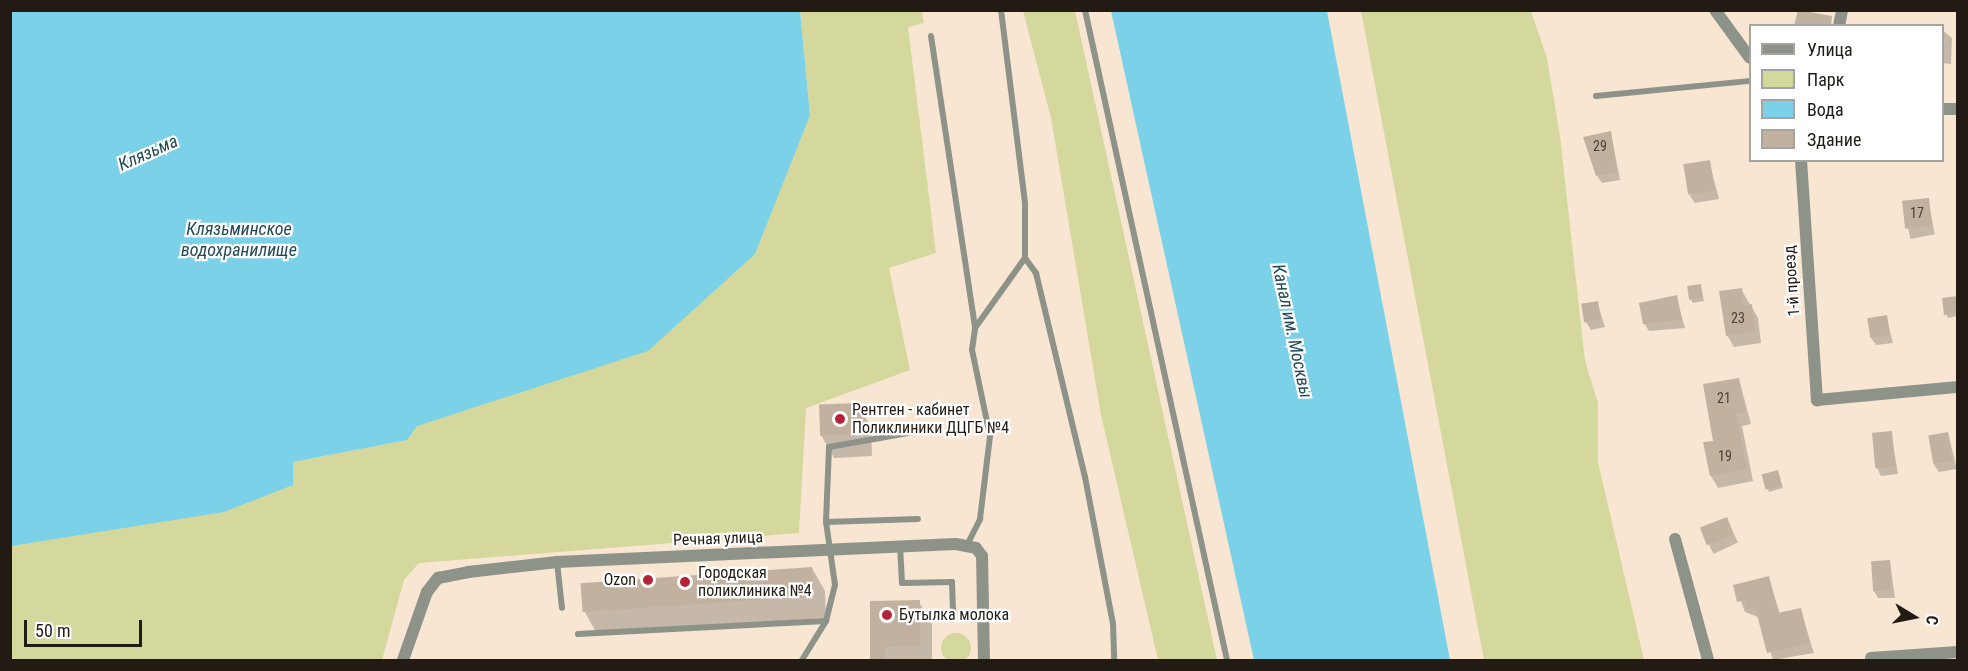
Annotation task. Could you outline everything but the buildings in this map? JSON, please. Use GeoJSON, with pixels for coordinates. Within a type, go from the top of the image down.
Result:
{"type":"FeatureCollection","features":[{"type":"Feature","properties":{"kind":"street"},"geometry":{"type":"LineString","coordinates":[[1715,10],[1749,56]]}},
{"type":"Feature","properties":{"kind":"street","name":"1-й проезд"},"geometry":{"type":"LineString","coordinates":[[1801,162],[1817,400],[1958,387]]}},
{"type":"Feature","properties":{"kind":"street"},"geometry":{"type":"LineString","coordinates":[[1675,539],[1708,660]]}},
{"type":"Feature","properties":{"kind":"street","name":"Речная улица"},"geometry":{"type":"LineString","coordinates":[[403,660],[427,592],[438,578],[558,562],[900,545],[967,545]]}},
{"type":"Feature","properties":{"kind":"street"},"geometry":{"type":"LineString","coordinates":[[967,545],[982,556],[984,660]]}},
{"type":"Feature","properties":{"kind":"street"},"geometry":{"type":"LineString","coordinates":[[1871,658],[1958,652]]}},
{"type":"Feature","properties":{"kind":"lane"},"geometry":{"type":"LineString","coordinates":[[975,328],[1025,258],[1025,204],[1001,10]]}},
{"type":"Feature","properties":{"kind":"lane"},"geometry":{"type":"LineString","coordinates":[[1085,10],[1227,660]]}},
{"type":"Feature","properties":{"kind":"lane"},"geometry":{"type":"LineString","coordinates":[[931,36],[975,328],[972,351],[990,436],[980,519],[967,545]]}},
{"type":"Feature","properties":{"kind":"lane"},"geometry":{"type":"LineString","coordinates":[[1596,96],[1749,81]]}},
{"type":"Feature","properties":{"kind":"lane"},"geometry":{"type":"LineString","coordinates":[[1025,258],[1036,273],[1084,477],[1113,624],[1114,660]]}},
{"type":"Feature","properties":{"kind":"lane"},"geometry":{"type":"LineString","coordinates":[[802,660],[826,621],[834,602],[834,550],[826,522],[829,447],[914,432]]}},
{"type":"Feature","properties":{"kind":"lane"},"geometry":{"type":"LineString","coordinates":[[826,522],[918,519]]}},
{"type":"Feature","properties":{"kind":"lane"},"geometry":{"type":"LineString","coordinates":[[900,545],[902,583],[952,582],[953,613]]}},
{"type":"Feature","properties":{"kind":"lane"},"geometry":{"type":"LineString","coordinates":[[558,562],[561,608]]}},
{"type":"Feature","properties":{"kind":"lane"},"geometry":{"type":"LineString","coordinates":[[578,634],[826,621]]}},
{"type":"Feature","properties":{"kind":"green space"},"geometry":{"type":"Polygon","coordinates":[[[800,11],[922,11],[924,23],[908,27],[936,253],[889,268],[910,370],[806,408],[799,533],[419,563],[404,580],[382,660],[11,660],[11,544],[293,462],[407,440],[417,426],[810,115],[800,11]]]}},
{"type":"Feature","properties":{"kind":"green space"},"geometry":{"type":"Polygon","coordinates":[[[1023,11],[1075,11],[1217,660],[1158,660],[1101,415],[1051,118],[1023,11]]]}},
{"type":"Feature","properties":{"kind":"green space"},"geometry":{"type":"Polygon","coordinates":[[[1361,11],[1531,11],[1547,58],[1560,136],[1585,361],[1598,403],[1598,462],[1644,660],[1484,660],[1361,11]]]}},
{"type":"Feature","properties":{"kind":"green space"},"geometry":{"type":"Polygon","coordinates":[[[956,633],[967,637],[971,648],[967,659],[956,663],[945,659],[941,648],[945,637],[956,633]]]}},
{"type":"Feature","properties":{"kind":"water","name":"Клязьминское водохранилище"},"geometry":{"type":"Polygon","coordinates":[[[11,10],[800,11],[810,115],[755,254],[648,351],[417,426],[407,440],[293,462],[293,485],[224,512],[11,546],[11,10]]]}},
{"type":"Feature","properties":{"kind":"water","name":"Канал им. Москвы"},"geometry":{"type":"Polygon","coordinates":[[[1111,11],[1327,11],[1450,660],[1254,660],[1111,11]]]}},
{"type":"Feature","properties":{"kind":"place","name":"Рентген - кабинет Поликлиники ДЦГБ №4"},"geometry":{"type":"Point","coordinates":[840,419]}},
{"type":"Feature","properties":{"kind":"place","name":"Ozon"},"geometry":{"type":"Point","coordinates":[648,580]}},
{"type":"Feature","properties":{"kind":"place","name":"Городская поликлиника №4"},"geometry":{"type":"Point","coordinates":[685,582]}},
{"type":"Feature","properties":{"kind":"place","name":"Бутылка молока"},"geometry":{"type":"Point","coordinates":[887,615]}},
{"type":"Feature","properties":{"kind":"water label","name":"Клязьма"},"geometry":{"type":"Point","coordinates":[148,153]}}]}
